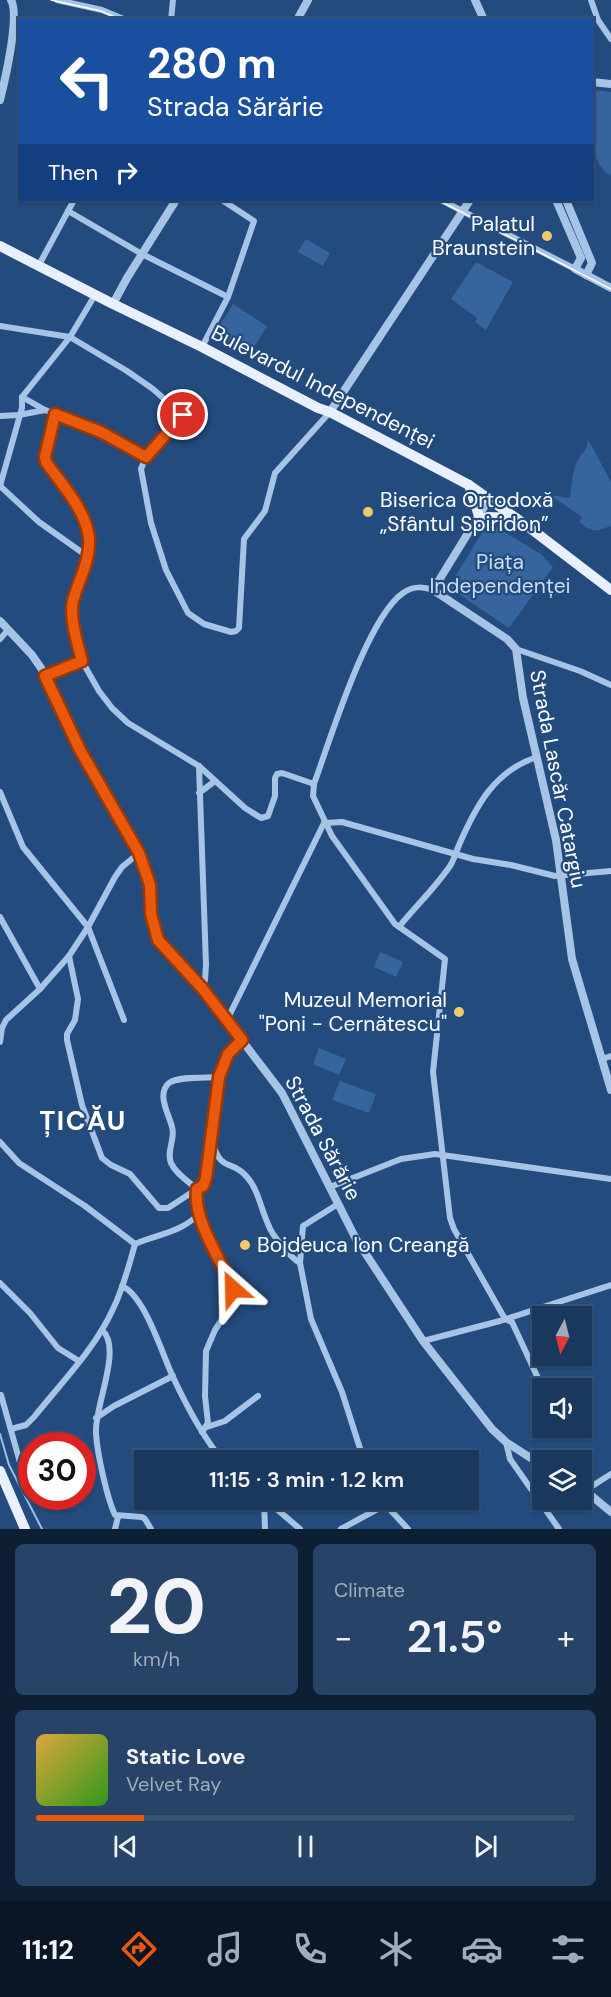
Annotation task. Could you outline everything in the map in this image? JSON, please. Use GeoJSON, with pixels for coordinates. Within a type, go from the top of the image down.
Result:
{"type":"FeatureCollection","features":[{"type":"Feature","properties":{"kind":"main road","name":"Bulevardul Independenței"},"geometry":{"type":"LineString","coordinates":[[0,246],[318,408],[330,412],[469,485],[611,590]]}},
{"type":"Feature","properties":{"kind":"main road"},"geometry":{"type":"LineString","coordinates":[[469,485],[479,516]]}},
{"type":"Feature","properties":{"kind":"main road"},"geometry":{"type":"LineString","coordinates":[[471,528],[488,517],[516,518]]}},
{"type":"Feature","properties":{"kind":"main road"},"geometry":{"type":"LineString","coordinates":[[0,1471],[25,1529]]}},
{"type":"Feature","properties":{"kind":"street"},"geometry":{"type":"LineString","coordinates":[[0,100],[14,18],[13,4],[10,0]]}},
{"type":"Feature","properties":{"kind":"street"},"geometry":{"type":"LineString","coordinates":[[57,0],[102,10],[121,18]]}},
{"type":"Feature","properties":{"kind":"street"},"geometry":{"type":"LineString","coordinates":[[171,18],[173,0]]}},
{"type":"Feature","properties":{"kind":"street"},"geometry":{"type":"LineString","coordinates":[[298,18],[308,0]]}},
{"type":"Feature","properties":{"kind":"street"},"geometry":{"type":"LineString","coordinates":[[475,0],[483,18]]}},
{"type":"Feature","properties":{"kind":"street"},"geometry":{"type":"LineString","coordinates":[[591,0],[598,20],[611,39]]}},
{"type":"Feature","properties":{"kind":"street"},"geometry":{"type":"LineString","coordinates":[[10,45],[18,47]]}},
{"type":"Feature","properties":{"kind":"street"},"geometry":{"type":"LineString","coordinates":[[594,82],[611,84]]}},
{"type":"Feature","properties":{"kind":"street"},"geometry":{"type":"LineString","coordinates":[[39,265],[73,201]]}},
{"type":"Feature","properties":{"kind":"street"},"geometry":{"type":"LineString","coordinates":[[113,304],[175,201]]}},
{"type":"Feature","properties":{"kind":"street"},"geometry":{"type":"LineString","coordinates":[[202,347],[228,297],[254,221],[224,201]]}},
{"type":"Feature","properties":{"kind":"street"},"geometry":{"type":"LineString","coordinates":[[443,201],[611,288]]}},
{"type":"Feature","properties":{"kind":"street"},"geometry":{"type":"LineString","coordinates":[[0,326],[70,338],[127,371],[153,389],[183,415],[146,457],[141,470],[156,540],[175,592],[188,613],[204,624],[231,632],[236,631],[239,628],[244,539],[265,512],[275,473],[330,412],[469,201]]}},
{"type":"Feature","properties":{"kind":"street"},"geometry":{"type":"LineString","coordinates":[[556,201],[581,258],[575,269]]}},
{"type":"Feature","properties":{"kind":"street"},"geometry":{"type":"LineString","coordinates":[[566,201],[592,263],[586,275]]}},
{"type":"Feature","properties":{"kind":"street"},"geometry":{"type":"LineString","coordinates":[[68,211],[142,254],[228,297]]}},
{"type":"Feature","properties":{"kind":"street"},"geometry":{"type":"LineString","coordinates":[[87,556],[39,522],[0,486],[22,397],[70,338],[95,295]]}},
{"type":"Feature","properties":{"kind":"street"},"geometry":{"type":"LineString","coordinates":[[22,397],[45,410],[101,432],[146,457]]}},
{"type":"Feature","properties":{"kind":"street"},"geometry":{"type":"LineString","coordinates":[[0,416],[45,410]]}},
{"type":"Feature","properties":{"kind":"street"},"geometry":{"type":"LineString","coordinates":[[55,414],[45,457],[46,462],[80,510],[89,540],[87,556],[72,603],[82,661],[99,691],[122,718],[199,766],[245,808],[261,818],[268,816],[277,774],[282,772],[314,784]]}},
{"type":"Feature","properties":{"kind":"street"},"geometry":{"type":"LineString","coordinates":[[434,590],[489,499]]}},
{"type":"Feature","properties":{"kind":"street"},"geometry":{"type":"LineString","coordinates":[[538,1378],[512,1322],[505,1319],[453,1229],[448,1207],[433,1072],[445,959],[399,927],[346,858],[324,822],[313,796],[314,784],[362,655],[393,602],[404,592],[420,587],[434,590],[507,639],[516,649],[592,675],[611,685]]}},
{"type":"Feature","properties":{"kind":"street","name":"Strada Sărărie"},"geometry":{"type":"LineString","coordinates":[[0,621],[32,655],[45,676],[80,750],[139,853],[150,885],[151,914],[158,940],[202,988],[282,1094],[356,1239],[423,1341],[492,1429],[506,1442],[532,1459]]}},
{"type":"Feature","properties":{"kind":"street"},"geometry":{"type":"LineString","coordinates":[[0,639],[8,630]]}},
{"type":"Feature","properties":{"kind":"street","name":"Strada Lascăr Catargiu"},"geometry":{"type":"LineString","coordinates":[[516,649],[518,673],[556,840],[572,959],[611,1090]]}},
{"type":"Feature","properties":{"kind":"street"},"geometry":{"type":"LineString","coordinates":[[45,676],[82,661]]}},
{"type":"Feature","properties":{"kind":"street"},"geometry":{"type":"LineString","coordinates":[[399,927],[451,865],[484,795],[505,774],[522,762],[537,757]]}},
{"type":"Feature","properties":{"kind":"street"},"geometry":{"type":"LineString","coordinates":[[199,766],[206,965],[202,988]]}},
{"type":"Feature","properties":{"kind":"street"},"geometry":{"type":"LineString","coordinates":[[199,793],[215,781]]}},
{"type":"Feature","properties":{"kind":"street"},"geometry":{"type":"LineString","coordinates":[[0,792],[23,847],[88,927],[124,1020]]}},
{"type":"Feature","properties":{"kind":"street"},"geometry":{"type":"LineString","coordinates":[[324,822],[342,822],[455,854],[555,876],[611,871]]}},
{"type":"Feature","properties":{"kind":"street"},"geometry":{"type":"LineString","coordinates":[[227,1020],[324,822]]}},
{"type":"Feature","properties":{"kind":"street"},"geometry":{"type":"LineString","coordinates":[[0,1041],[6,1020],[40,989],[69,956],[88,927],[115,877],[122,867],[139,853]]}},
{"type":"Feature","properties":{"kind":"street"},"geometry":{"type":"LineString","coordinates":[[0,917],[40,989]]}},
{"type":"Feature","properties":{"kind":"street"},"geometry":{"type":"LineString","coordinates":[[69,956],[78,999],[75,1020],[67,1034],[67,1040],[82,1105],[102,1158],[130,1174],[159,1208],[168,1208],[203,1186],[212,1140],[219,1077],[228,1054],[242,1040]]}},
{"type":"Feature","properties":{"kind":"street"},"geometry":{"type":"LineString","coordinates":[[602,1059],[611,1056]]}},
{"type":"Feature","properties":{"kind":"street"},"geometry":{"type":"LineString","coordinates":[[197,1189],[177,1172],[171,1162],[169,1146],[174,1134],[164,1101],[164,1093],[168,1084],[177,1080],[219,1077]]}},
{"type":"Feature","properties":{"kind":"street"},"geometry":{"type":"LineString","coordinates":[[212,1140],[217,1157],[224,1164],[246,1176],[259,1200],[268,1226],[289,1254],[300,1263]]}},
{"type":"Feature","properties":{"kind":"street"},"geometry":{"type":"LineString","coordinates":[[0,1142],[19,1163],[85,1206],[135,1244]]}},
{"type":"Feature","properties":{"kind":"street"},"geometry":{"type":"LineString","coordinates":[[330,1187],[401,1159],[425,1155],[442,1155],[611,1179]]}},
{"type":"Feature","properties":{"kind":"street"},"geometry":{"type":"LineString","coordinates":[[197,1189],[196,1206],[218,1258],[231,1280],[233,1289],[230,1307],[215,1330],[206,1351],[204,1430]]}},
{"type":"Feature","properties":{"kind":"street"},"geometry":{"type":"LineString","coordinates":[[338,1204],[303,1226],[300,1263],[311,1319],[342,1392],[360,1450]]}},
{"type":"Feature","properties":{"kind":"street"},"geometry":{"type":"LineString","coordinates":[[135,1244],[173,1232],[191,1222],[199,1214]]}},
{"type":"Feature","properties":{"kind":"street"},"geometry":{"type":"LineString","coordinates":[[11,1429],[26,1425],[34,1417],[102,1330],[113,1310],[135,1244]]}},
{"type":"Feature","properties":{"kind":"street"},"geometry":{"type":"LineString","coordinates":[[0,1284],[30,1313],[58,1348],[79,1361]]}},
{"type":"Feature","properties":{"kind":"street"},"geometry":{"type":"LineString","coordinates":[[423,1341],[505,1319],[611,1285]]}},
{"type":"Feature","properties":{"kind":"street"},"geometry":{"type":"LineString","coordinates":[[122,1286],[130,1289],[149,1321],[173,1376],[216,1450]]}},
{"type":"Feature","properties":{"kind":"street"},"geometry":{"type":"LineString","coordinates":[[102,1330],[106,1334],[110,1363],[96,1418],[95,1432],[113,1510],[118,1517],[115,1529]]}},
{"type":"Feature","properties":{"kind":"street"},"geometry":{"type":"LineString","coordinates":[[96,1418],[114,1406],[173,1376]]}},
{"type":"Feature","properties":{"kind":"street"},"geometry":{"type":"LineString","coordinates":[[1,1395],[18,1455]]}},
{"type":"Feature","properties":{"kind":"street"},"geometry":{"type":"LineString","coordinates":[[204,1430],[225,1421],[258,1396]]}},
{"type":"Feature","properties":{"kind":"street"},"geometry":{"type":"LineString","coordinates":[[506,1442],[510,1459],[559,1529]]}},
{"type":"Feature","properties":{"kind":"street"},"geometry":{"type":"LineString","coordinates":[[592,1485],[611,1474]]}},
{"type":"Feature","properties":{"kind":"street"},"geometry":{"type":"LineString","coordinates":[[592,1496],[611,1512]]}},
{"type":"Feature","properties":{"kind":"street"},"geometry":{"type":"LineString","coordinates":[[264,1529],[265,1510]]}},
{"type":"Feature","properties":{"kind":"street"},"geometry":{"type":"LineString","coordinates":[[276,1510],[297,1528]]}},
{"type":"Feature","properties":{"kind":"street"},"geometry":{"type":"LineString","coordinates":[[341,1529],[372,1510]]}},
{"type":"Feature","properties":{"kind":"street"},"geometry":{"type":"LineString","coordinates":[[390,1510],[408,1529]]}},
{"type":"Feature","properties":{"kind":"street"},"geometry":{"type":"LineString","coordinates":[[118,1517],[142,1517],[151,1529]]}},
{"type":"Feature","properties":{"kind":"green space"},"geometry":{"type":"Polygon","coordinates":[[[594,90],[611,92],[611,176],[597,160],[594,149],[594,90]]]}},
{"type":"Feature","properties":{"kind":"green space"},"geometry":{"type":"Polygon","coordinates":[[[306,239],[330,253],[323,266],[298,252],[306,239]]]}},
{"type":"Feature","properties":{"kind":"green space"},"geometry":{"type":"Polygon","coordinates":[[[476,262],[513,282],[486,330],[475,322],[477,318],[451,299],[476,262]]]}},
{"type":"Feature","properties":{"kind":"green space"},"geometry":{"type":"Polygon","coordinates":[[[233,304],[267,326],[249,355],[220,338],[222,333],[218,328],[233,304]]]}},
{"type":"Feature","properties":{"kind":"green space"},"geometry":{"type":"Polygon","coordinates":[[[588,439],[611,482],[611,526],[597,530],[591,530],[579,522],[582,517],[550,495],[570,498],[574,468],[586,449],[588,439]]]}},
{"type":"Feature","properties":{"kind":"green space","name":"Piața Independenței"},"geometry":{"type":"Polygon","coordinates":[[[488,523],[542,555],[553,567],[509,628],[451,589],[450,585],[488,523]]]}},
{"type":"Feature","properties":{"kind":"green space"},"geometry":{"type":"Polygon","coordinates":[[[380,952],[403,962],[396,977],[374,967],[380,952]]]}},
{"type":"Feature","properties":{"kind":"green space"},"geometry":{"type":"Polygon","coordinates":[[[319,1048],[346,1059],[339,1075],[313,1064],[319,1048]]]}},
{"type":"Feature","properties":{"kind":"green space"},"geometry":{"type":"Polygon","coordinates":[[[340,1081],[376,1094],[369,1113],[332,1100],[340,1081]]]}},
{"type":"Feature","properties":{"kind":"waterway"},"geometry":{"type":"LineString","coordinates":[[0,1434],[9,1465],[42,1529]]}},
{"type":"Feature","properties":{"kind":"tram line"},"geometry":{"type":"LineString","coordinates":[[51,0],[101,11],[117,18]]}},
{"type":"Feature","properties":{"kind":"tram line"},"geometry":{"type":"LineString","coordinates":[[440,201],[611,289]]}},
{"type":"Feature","properties":{"kind":"place","name":"Palatul Braunstein"},"geometry":{"type":"Point","coordinates":[547,236]}},
{"type":"Feature","properties":{"kind":"place","name":"Biserica Ortodoxă „Sfântul Spiridon”"},"geometry":{"type":"Point","coordinates":[368,512]}},
{"type":"Feature","properties":{"kind":"place","name":"Muzeul Memorial \"Poni - Cernătescu\""},"geometry":{"type":"Point","coordinates":[459,1012]}},
{"type":"Feature","properties":{"kind":"place","name":"Bojdeuca Ion Creangă"},"geometry":{"type":"Point","coordinates":[245,1245]}},
{"type":"Feature","properties":{"kind":"district","name":"ȚICĂU"},"geometry":{"type":"Point","coordinates":[83,1121]}},
{"type":"Feature","properties":{"kind":"route"},"geometry":{"type":"LineString","coordinates":[[183,415],[146,457],[101,432],[55,414],[45,457],[46,462],[80,510],[89,540],[87,556],[72,603],[82,661],[45,676],[80,750],[139,853],[150,885],[151,914],[158,940],[202,988],[242,1040],[228,1054],[219,1077],[206,1178],[203,1186],[197,1189],[196,1198],[199,1214],[218,1258],[231,1280],[233,1289]]}}]}
